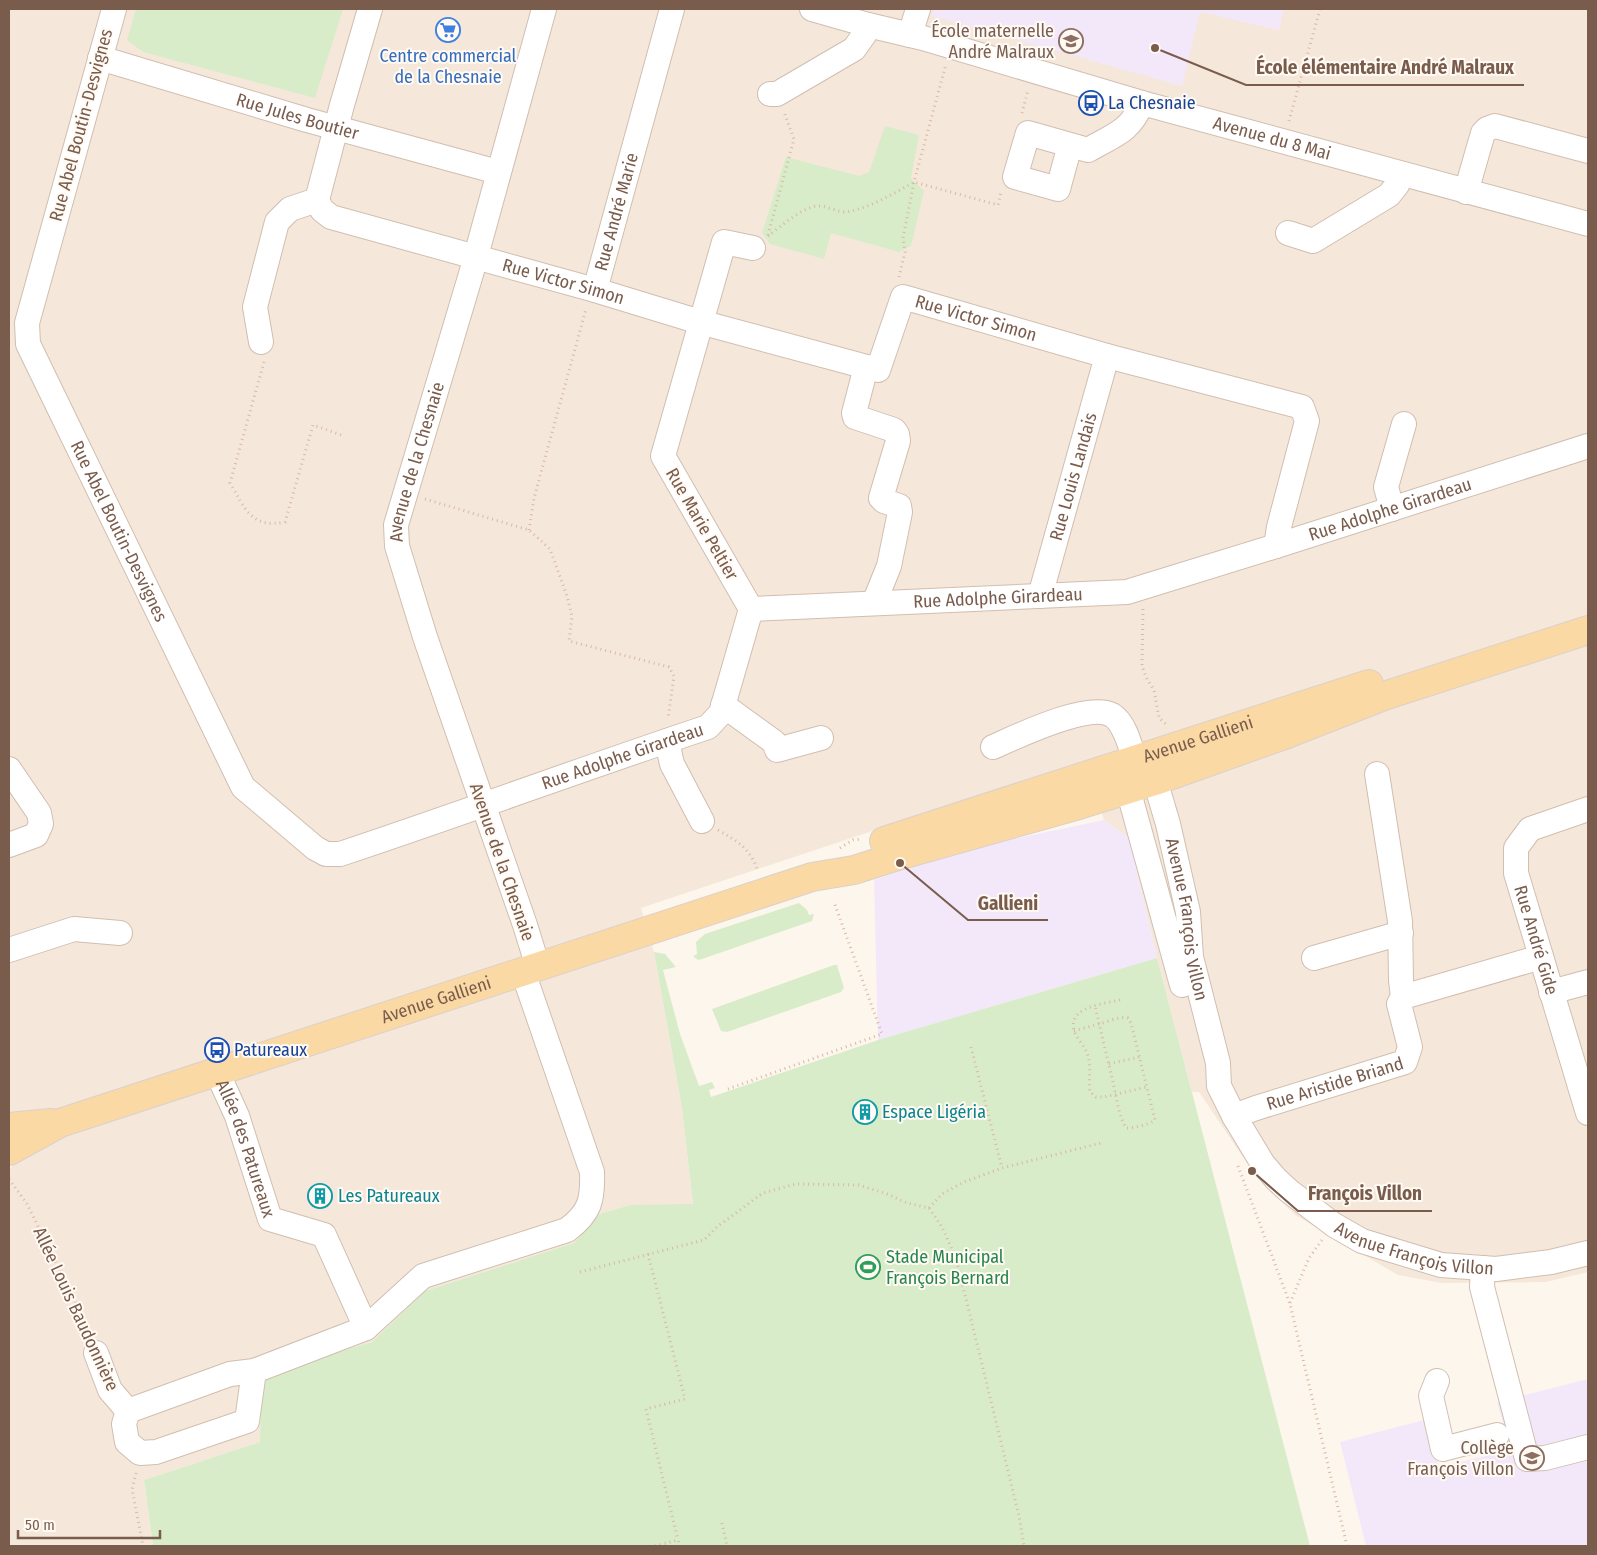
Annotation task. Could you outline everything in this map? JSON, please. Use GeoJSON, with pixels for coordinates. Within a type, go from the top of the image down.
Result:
{"type":"FeatureCollection","features":[{"type":"Feature","properties":{"kind":"main road","name":"Avenue Gallieni"},"geometry":{"type":"LineString","coordinates":[[9,1151],[60,1123],[812,878],[854,870],[1079,805],[1137,770],[1588,612]]}},
{"type":"Feature","properties":{"kind":"main road","name":"Avenue Gallieni"},"geometry":{"type":"LineString","coordinates":[[1137,770],[1288,734],[1384,696],[1588,630]]}},
{"type":"Feature","properties":{"kind":"main road","name":"Avenue Gallieni"},"geometry":{"type":"LineString","coordinates":[[9,1127],[60,1123]]}},
{"type":"Feature","properties":{"kind":"street","name":"Rue Abel Boutin-Desvignes"},"geometry":{"type":"LineString","coordinates":[[114,9],[27,323],[28,344],[243,787],[315,848],[326,854],[340,854],[482,805]]}},
{"type":"Feature","properties":{"kind":"street"},"geometry":{"type":"LineString","coordinates":[[261,342],[255,307],[278,222],[290,209],[317,200],[370,9]]}},
{"type":"Feature","properties":{"kind":"street","name":"Avenue de la Chesnaie"},"geometry":{"type":"LineString","coordinates":[[366,1328],[423,1276],[567,1230],[585,1214],[593,1193],[592,1172],[530,970],[525,926],[425,637],[398,546],[396,525],[475,258],[544,9]]}},
{"type":"Feature","properties":{"kind":"street","name":"Rue André Marie"},"geometry":{"type":"LineString","coordinates":[[595,290],[672,9]]}},
{"type":"Feature","properties":{"kind":"street","name":"Avenue du 8 Mai"},"geometry":{"type":"LineString","coordinates":[[812,9],[1045,73],[1142,103],[1401,175],[1588,224]]}},
{"type":"Feature","properties":{"kind":"street"},"geometry":{"type":"LineString","coordinates":[[910,35],[918,9]]}},
{"type":"Feature","properties":{"kind":"street"},"geometry":{"type":"LineString","coordinates":[[774,94],[854,49],[864,35],[868,25]]}},
{"type":"Feature","properties":{"kind":"street","name":"Rue Jules Boutier"},"geometry":{"type":"LineString","coordinates":[[100,58],[336,128],[498,172]]}},
{"type":"Feature","properties":{"kind":"street"},"geometry":{"type":"LineString","coordinates":[[1070,145],[1088,150],[1129,127],[1142,103]]}},
{"type":"Feature","properties":{"kind":"street"},"geometry":{"type":"LineString","coordinates":[[1466,192],[1483,133],[1487,129],[1496,126],[1588,152]]}},
{"type":"Feature","properties":{"kind":"street"},"geometry":{"type":"LineString","coordinates":[[1288,233],[1313,241],[1388,195],[1397,185],[1401,175]]}},
{"type":"Feature","properties":{"kind":"street","name":"Rue Victor Simon"},"geometry":{"type":"LineString","coordinates":[[317,200],[322,210],[338,220],[878,370],[903,297],[1107,356],[1302,407],[1307,421],[1279,526],[1276,546]]}},
{"type":"Feature","properties":{"kind":"street","name":"Rue Marie Peltier"},"geometry":{"type":"LineString","coordinates":[[751,610],[663,456],[724,242],[760,242]]}},
{"type":"Feature","properties":{"kind":"street","name":"Rue Louis Landais"},"geometry":{"type":"LineString","coordinates":[[1040,596],[1107,356]]}},
{"type":"Feature","properties":{"kind":"street"},"geometry":{"type":"LineString","coordinates":[[866,367],[854,413],[855,416],[894,430],[898,441],[881,498],[884,501],[899,506],[900,512],[888,566],[874,603]]}},
{"type":"Feature","properties":{"kind":"street"},"geometry":{"type":"LineString","coordinates":[[1392,509],[1386,487],[1404,424]]}},
{"type":"Feature","properties":{"kind":"street","name":"Rue Adolphe Girardeau"},"geometry":{"type":"LineString","coordinates":[[482,805],[708,727],[721,713],[751,610],[1127,592],[1588,446]]}},
{"type":"Feature","properties":{"kind":"street"},"geometry":{"type":"LineString","coordinates":[[723,705],[774,742],[777,750],[821,738]]}},
{"type":"Feature","properties":{"kind":"street","name":"Avenue François Villon"},"geometry":{"type":"LineString","coordinates":[[994,746],[1056,720],[1095,713],[1111,715],[1121,724],[1137,770],[1203,1061],[1210,1076],[1220,1086],[1234,1116],[1263,1164],[1289,1191],[1362,1242],[1441,1265],[1496,1269],[1551,1262],[1588,1253]]}},
{"type":"Feature","properties":{"kind":"street"},"geometry":{"type":"LineString","coordinates":[[667,741],[672,764],[702,821]]}},
{"type":"Feature","properties":{"kind":"street"},"geometry":{"type":"LineString","coordinates":[[9,769],[39,812],[41,824],[36,835],[9,845]]}},
{"type":"Feature","properties":{"kind":"street"},"geometry":{"type":"LineString","coordinates":[[1377,774],[1400,920],[1403,997],[1541,957]]}},
{"type":"Feature","properties":{"kind":"street","name":"Rue André Gide"},"geometry":{"type":"LineString","coordinates":[[1588,809],[1530,829],[1516,848],[1516,873],[1588,1113]]}},
{"type":"Feature","properties":{"kind":"street"},"geometry":{"type":"LineString","coordinates":[[9,950],[74,929],[120,933]]}},
{"type":"Feature","properties":{"kind":"street"},"geometry":{"type":"LineString","coordinates":[[1314,958],[1401,933]]}},
{"type":"Feature","properties":{"kind":"street"},"geometry":{"type":"LineString","coordinates":[[1551,992],[1588,982]]}},
{"type":"Feature","properties":{"kind":"street","name":"Rue Aristide Briand"},"geometry":{"type":"LineString","coordinates":[[1234,1116],[1405,1062],[1410,1047],[1399,1004],[1403,997]]}},
{"type":"Feature","properties":{"kind":"street","name":"Allée des Patureaux"},"geometry":{"type":"LineString","coordinates":[[217,1072],[237,1116],[270,1219],[324,1235],[366,1328]]}},
{"type":"Feature","properties":{"kind":"street"},"geometry":{"type":"LineString","coordinates":[[1483,1268],[1482,1287],[1527,1459],[1545,1458],[1588,1447]]}},
{"type":"Feature","properties":{"kind":"street"},"geometry":{"type":"LineString","coordinates":[[254,1371],[247,1421],[156,1452],[140,1453],[127,1442],[124,1424],[128,1412],[230,1374],[254,1371],[366,1328]]}},
{"type":"Feature","properties":{"kind":"street","name":"Allée Louis Baudonnière"},"geometry":{"type":"LineString","coordinates":[[96,1353],[110,1390],[128,1412]]}},
{"type":"Feature","properties":{"kind":"street"},"geometry":{"type":"LineString","coordinates":[[1436,1381],[1431,1396],[1444,1449],[1497,1435]]}},
{"type":"Feature","properties":{"kind":"path"},"geometry":{"type":"LineString","coordinates":[[1284,141],[1320,9]]}},
{"type":"Feature","properties":{"kind":"path"},"geometry":{"type":"LineString","coordinates":[[903,297],[899,278],[905,252],[903,238],[914,182],[951,47]]}},
{"type":"Feature","properties":{"kind":"path"},"geometry":{"type":"LineString","coordinates":[[1021,118],[1030,83]]}},
{"type":"Feature","properties":{"kind":"path"},"geometry":{"type":"LineString","coordinates":[[760,242],[794,139],[774,94]]}},
{"type":"Feature","properties":{"kind":"path"},"geometry":{"type":"LineString","coordinates":[[760,242],[796,214],[817,206],[844,212],[863,208],[892,195],[914,182],[998,205],[1004,183]]}},
{"type":"Feature","properties":{"kind":"path","name":"Rue André Marie"},"geometry":{"type":"LineString","coordinates":[[529,530],[534,498],[582,323],[587,305],[595,290]]}},
{"type":"Feature","properties":{"kind":"path"},"geometry":{"type":"LineString","coordinates":[[261,342],[265,360],[230,483],[250,516],[270,525],[285,522],[313,425],[344,436]]}},
{"type":"Feature","properties":{"kind":"path"},"geometry":{"type":"LineString","coordinates":[[405,493],[529,530],[550,549],[568,596],[572,616],[569,641],[669,667],[674,676],[668,716],[667,741]]}},
{"type":"Feature","properties":{"kind":"path"},"geometry":{"type":"LineString","coordinates":[[1139,588],[1139,606],[1144,609],[1142,666],[1147,680],[1154,690],[1159,718],[1170,728]]}},
{"type":"Feature","properties":{"kind":"path"},"geometry":{"type":"LineString","coordinates":[[702,821],[742,844],[755,862],[760,876]]}},
{"type":"Feature","properties":{"kind":"path"},"geometry":{"type":"LineString","coordinates":[[728,1089],[882,1034],[834,902]]}},
{"type":"Feature","properties":{"kind":"path"},"geometry":{"type":"LineString","coordinates":[[1120,1000],[1095,1006],[1076,1014],[1073,1022],[1074,1031],[1087,1052],[1090,1062],[1090,1092],[1096,1097],[1116,1095],[1148,1086]]}},
{"type":"Feature","properties":{"kind":"path"},"geometry":{"type":"LineString","coordinates":[[1074,1031],[1099,1024],[1124,1017],[1132,1022],[1155,1116],[1155,1120],[1152,1123],[1126,1128],[1123,1122],[1116,1095],[1109,1064],[1099,1024],[1095,1006]]}},
{"type":"Feature","properties":{"kind":"path"},"geometry":{"type":"LineString","coordinates":[[971,1047],[1002,1168]]}},
{"type":"Feature","properties":{"kind":"path"},"geometry":{"type":"LineString","coordinates":[[1109,1064],[1140,1057]]}},
{"type":"Feature","properties":{"kind":"path"},"geometry":{"type":"LineString","coordinates":[[929,1208],[942,1194],[964,1182],[1002,1168],[1101,1143]]}},
{"type":"Feature","properties":{"kind":"path"},"geometry":{"type":"LineString","coordinates":[[1235,1158],[1290,1304],[1347,1546]]}},
{"type":"Feature","properties":{"kind":"path","name":"Allée Louis Baudonnière"},"geometry":{"type":"LineString","coordinates":[[9,1179],[27,1204],[82,1316],[96,1353]]}},
{"type":"Feature","properties":{"kind":"path"},"geometry":{"type":"LineString","coordinates":[[580,1272],[704,1240],[717,1227],[763,1193],[796,1184],[859,1185],[907,1203],[929,1208],[942,1227],[956,1258],[1019,1516],[1024,1546]]}},
{"type":"Feature","properties":{"kind":"path"},"geometry":{"type":"LineString","coordinates":[[1290,1304],[1309,1258],[1334,1224]]}},
{"type":"Feature","properties":{"kind":"path"},"geometry":{"type":"LineString","coordinates":[[648,1254],[685,1399],[646,1409],[680,1546]]}},
{"type":"Feature","properties":{"kind":"path"},"geometry":{"type":"LineString","coordinates":[[140,1453],[132,1489],[143,1546]]}},
{"type":"Feature","properties":{"kind":"path"},"geometry":{"type":"LineString","coordinates":[[722,1523],[727,1546]]}},
{"type":"Feature","properties":{"kind":"path"},"geometry":{"type":"LineString","coordinates":[[655,1546],[678,1540]]}},
{"type":"Feature","properties":{"kind":"shaded area"},"geometry":{"type":"Polygon","coordinates":[[[9,9],[1588,9],[1588,1272],[1546,1282],[1442,1283],[1398,1275],[1295,1215],[1253,1172],[1199,1092],[1192,1092],[1157,958],[1129,838],[1104,820],[1086,760],[641,908],[654,952],[682,1108],[693,1205],[630,1205],[599,1214],[574,1243],[425,1291],[372,1342],[261,1375],[260,1442],[144,1480],[153,1546],[9,1546],[9,1169],[24,1157],[9,1124],[9,9]]]}},
{"type":"Feature","properties":{"kind":"shaded area"},"geometry":{"type":"Polygon","coordinates":[[[934,9],[1284,9],[1279,30],[1200,12],[1182,86],[932,16],[934,9]]]}},
{"type":"Feature","properties":{"kind":"shaded area"},"geometry":{"type":"Polygon","coordinates":[[[1104,820],[1129,838],[1157,958],[878,1040],[874,880],[962,850],[1104,820]]]}},
{"type":"Feature","properties":{"kind":"shaded area","name":"Collège François Villon"},"geometry":{"type":"Polygon","coordinates":[[[1588,1379],[1588,1546],[1366,1546],[1340,1442],[1428,1419],[1439,1467],[1511,1450],[1497,1402],[1588,1379]]]}},
{"type":"Feature","properties":{"kind":"green space"},"geometry":{"type":"Polygon","coordinates":[[[136,9],[343,9],[315,98],[143,52],[127,40],[136,9]]]}},
{"type":"Feature","properties":{"kind":"green space"},"geometry":{"type":"Polygon","coordinates":[[[885,126],[919,135],[911,178],[924,191],[911,246],[899,252],[831,233],[824,259],[770,244],[762,233],[786,157],[859,176],[869,172],[885,126]]]}},
{"type":"Feature","properties":{"kind":"green space"},"geometry":{"type":"Polygon","coordinates":[[[799,903],[807,910],[809,915],[814,914],[812,921],[702,959],[698,960],[693,956],[697,954],[696,942],[705,934],[799,903]]]}},
{"type":"Feature","properties":{"kind":"green space","name":"Stade Municipal François Bernard"},"geometry":{"type":"Polygon","coordinates":[[[654,952],[665,954],[676,967],[663,970],[680,1034],[699,1086],[712,1082],[715,1088],[709,1090],[711,1097],[878,1040],[1157,958],[1310,1546],[153,1546],[144,1480],[260,1442],[261,1375],[372,1342],[425,1291],[574,1243],[599,1214],[630,1205],[693,1204],[682,1108],[654,952]]]}},
{"type":"Feature","properties":{"kind":"green space"},"geometry":{"type":"Polygon","coordinates":[[[837,965],[844,988],[841,992],[727,1032],[721,1031],[712,1009],[837,965]]]}},
{"type":"Feature","properties":{"kind":"place","name":"Centre commercial de la Chesnaie"},"geometry":{"type":"Point","coordinates":[448,30]}},
{"type":"Feature","properties":{"kind":"place","name":"École maternelle André Malraux"},"geometry":{"type":"Point","coordinates":[1071,41]}},
{"type":"Feature","properties":{"kind":"place","name":"École élémentaire André Malraux"},"geometry":{"type":"Point","coordinates":[1155,48]}},
{"type":"Feature","properties":{"kind":"place","name":"La Chesnaie"},"geometry":{"type":"Point","coordinates":[1091,103]}},
{"type":"Feature","properties":{"kind":"place","name":"Gallieni"},"geometry":{"type":"Point","coordinates":[900,863]}},
{"type":"Feature","properties":{"kind":"place","name":"Patureaux"},"geometry":{"type":"Point","coordinates":[217,1050]}},
{"type":"Feature","properties":{"kind":"place","name":"Espace Ligéria"},"geometry":{"type":"Point","coordinates":[865,1112]}},
{"type":"Feature","properties":{"kind":"place","name":"François Villon"},"geometry":{"type":"Point","coordinates":[1252,1171]}},
{"type":"Feature","properties":{"kind":"place","name":"Les Patureaux"},"geometry":{"type":"Point","coordinates":[320,1196]}},
{"type":"Feature","properties":{"kind":"place","name":"Stade Municipal François Bernard"},"geometry":{"type":"Point","coordinates":[868,1267]}},
{"type":"Feature","properties":{"kind":"place","name":"Collège François Villon"},"geometry":{"type":"Point","coordinates":[1532,1458]}}]}
